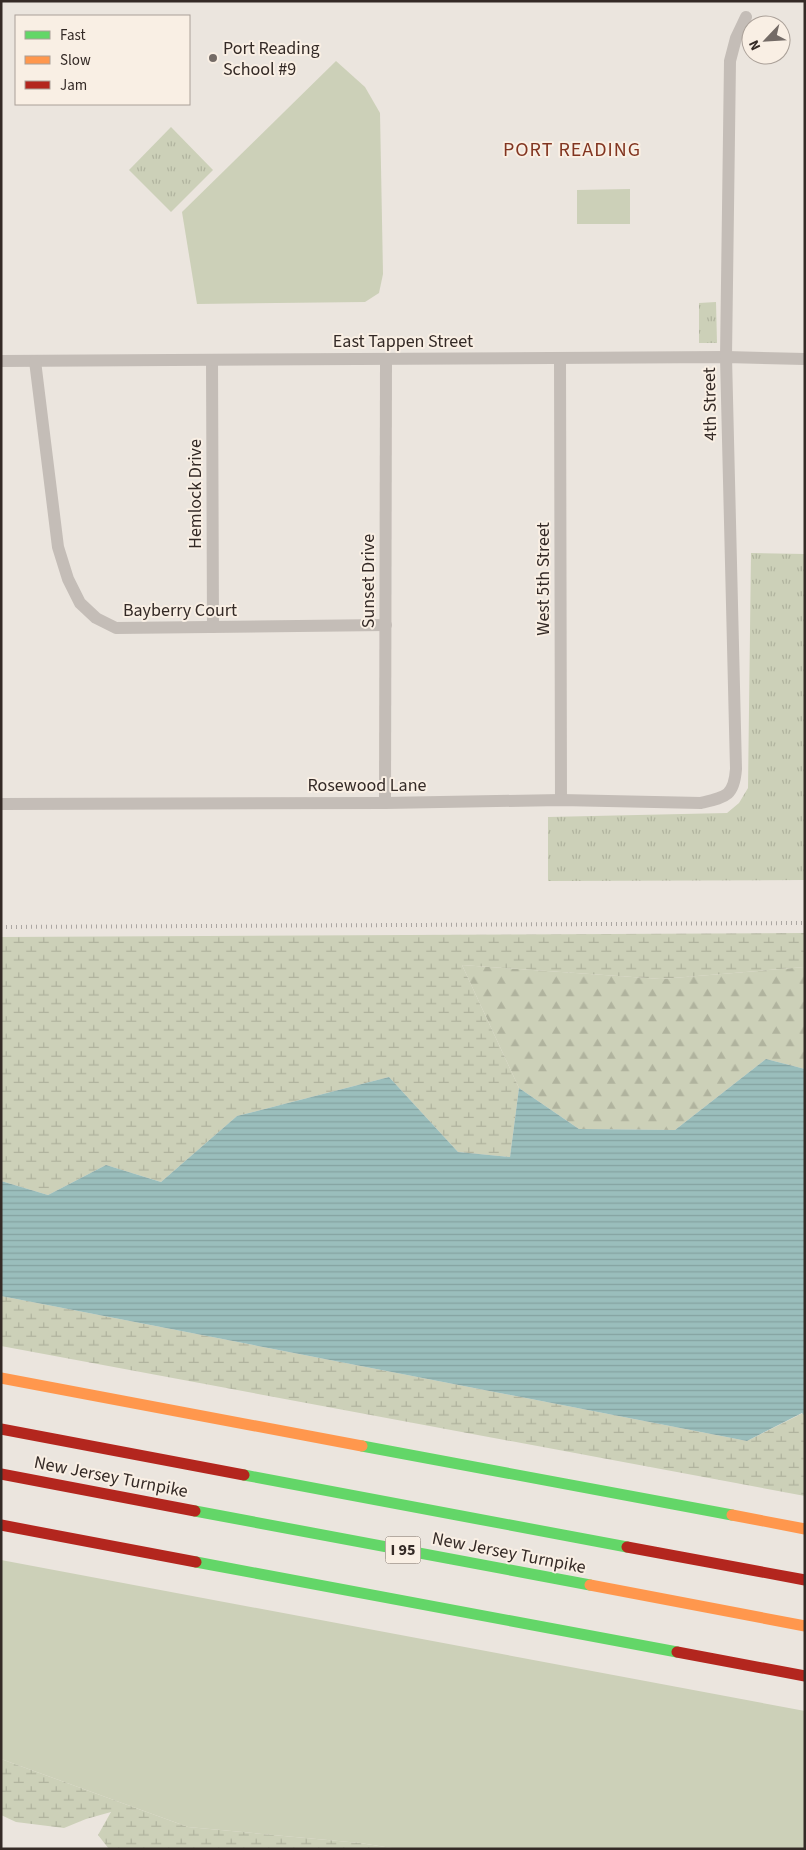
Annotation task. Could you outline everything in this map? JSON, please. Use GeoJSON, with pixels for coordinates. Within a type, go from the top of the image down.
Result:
{"type":"FeatureCollection","features":[{"type":"Feature","properties":{"kind":"highway"},"geometry":{"type":"LineString","coordinates":[[1,1378],[805,1529]]}},
{"type":"Feature","properties":{"kind":"highway","name":"New Jersey Turnpike"},"geometry":{"type":"LineString","coordinates":[[1,1428],[805,1580]]}},
{"type":"Feature","properties":{"kind":"highway","name":"New Jersey Turnpike"},"geometry":{"type":"LineString","coordinates":[[1,1474],[805,1626]]}},
{"type":"Feature","properties":{"kind":"highway"},"geometry":{"type":"LineString","coordinates":[[1,1525],[805,1676]]}},
{"type":"Feature","properties":{"kind":"street","name":"4th Street"},"geometry":{"type":"LineString","coordinates":[[730,790],[735,785],[736,769],[726,357],[730,61],[736,38],[741,28]]}},
{"type":"Feature","properties":{"kind":"street","name":"West 5th Street"},"geometry":{"type":"LineString","coordinates":[[560,358],[561,800]]}},
{"type":"Feature","properties":{"kind":"street","name":"East Tappen Street"},"geometry":{"type":"LineString","coordinates":[[1,361],[805,358]]}},
{"type":"Feature","properties":{"kind":"street","name":"Sunset Drive"},"geometry":{"type":"LineString","coordinates":[[385,803],[386,359]]}},
{"type":"Feature","properties":{"kind":"street","name":"Hemlock Drive"},"geometry":{"type":"LineString","coordinates":[[212,360],[213,627]]}},
{"type":"Feature","properties":{"kind":"street","name":"Bayberry Court"},"geometry":{"type":"LineString","coordinates":[[36,361],[58,547],[68,579],[80,603],[96,618],[116,628],[386,626]]}},
{"type":"Feature","properties":{"kind":"street","name":"Rosewood Lane"},"geometry":{"type":"LineString","coordinates":[[1,804],[385,803],[561,800],[702,803],[723,798],[730,790]]}},
{"type":"Feature","properties":{"kind":"green space"},"geometry":{"type":"Polygon","coordinates":[[[336,61],[365,87],[380,113],[383,274],[379,293],[365,302],[197,304],[182,212],[336,61]]]}},
{"type":"Feature","properties":{"kind":"green space"},"geometry":{"type":"Polygon","coordinates":[[[171,127],[213,170],[171,212],[129,170],[171,127]]]}},
{"type":"Feature","properties":{"kind":"green space"},"geometry":{"type":"Polygon","coordinates":[[[630,189],[630,224],[577,224],[577,190],[630,189]]]}},
{"type":"Feature","properties":{"kind":"green space"},"geometry":{"type":"Polygon","coordinates":[[[716,302],[717,343],[699,343],[699,303],[716,302]]]}},
{"type":"Feature","properties":{"kind":"green space"},"geometry":{"type":"Polygon","coordinates":[[[751,553],[805,554],[805,880],[548,881],[548,817],[727,813],[739,803],[748,788],[751,553]]]}},
{"type":"Feature","properties":{"kind":"green space"},"geometry":{"type":"Polygon","coordinates":[[[805,933],[805,967],[661,979],[462,965],[519,1088],[510,1157],[458,1152],[389,1077],[237,1116],[161,1182],[106,1165],[48,1195],[1,1181],[1,937],[805,933]]]}},
{"type":"Feature","properties":{"kind":"green space"},"geometry":{"type":"Polygon","coordinates":[[[462,965],[661,979],[805,967],[805,1069],[766,1059],[675,1130],[579,1129],[519,1088],[462,965]]]}},
{"type":"Feature","properties":{"kind":"green space"},"geometry":{"type":"Polygon","coordinates":[[[1,1296],[747,1441],[803,1413],[805,1416],[805,1496],[1,1346],[1,1296]]]}},
{"type":"Feature","properties":{"kind":"green space"},"geometry":{"type":"Polygon","coordinates":[[[1,1560],[805,1711],[805,1849],[398,1849],[360,1843],[188,1827],[1,1759],[1,1560]]]}},
{"type":"Feature","properties":{"kind":"green space"},"geometry":{"type":"Polygon","coordinates":[[[1,1759],[188,1827],[360,1843],[398,1849],[109,1849],[98,1835],[111,1812],[64,1828],[16,1822],[1,1815],[1,1759]]]}},
{"type":"Feature","properties":{"kind":"water"},"geometry":{"type":"Polygon","coordinates":[[[766,1059],[805,1069],[805,1416],[802,1413],[747,1441],[1,1296],[1,1181],[48,1195],[106,1165],[161,1182],[237,1116],[389,1077],[458,1152],[510,1157],[519,1088],[579,1129],[675,1130],[766,1059]]]}},
{"type":"Feature","properties":{"kind":"railway"},"geometry":{"type":"LineString","coordinates":[[1,927],[805,923]]}},
{"type":"Feature","properties":{"kind":"traffic: fast"},"geometry":{"type":"LineString","coordinates":[[362,1446],[732,1515]]}},
{"type":"Feature","properties":{"kind":"traffic: fast"},"geometry":{"type":"LineString","coordinates":[[244,1475],[627,1547]]}},
{"type":"Feature","properties":{"kind":"traffic: fast"},"geometry":{"type":"LineString","coordinates":[[195,1511],[590,1585]]}},
{"type":"Feature","properties":{"kind":"traffic: fast"},"geometry":{"type":"LineString","coordinates":[[196,1562],[677,1652]]}},
{"type":"Feature","properties":{"kind":"traffic: slow"},"geometry":{"type":"LineString","coordinates":[[1,1378],[362,1446]]}},
{"type":"Feature","properties":{"kind":"traffic: slow"},"geometry":{"type":"LineString","coordinates":[[732,1515],[805,1529]]}},
{"type":"Feature","properties":{"kind":"traffic: slow"},"geometry":{"type":"LineString","coordinates":[[590,1585],[805,1626]]}},
{"type":"Feature","properties":{"kind":"traffic: jam"},"geometry":{"type":"LineString","coordinates":[[1,1429],[244,1475]]}},
{"type":"Feature","properties":{"kind":"traffic: jam"},"geometry":{"type":"LineString","coordinates":[[1,1474],[195,1511]]}},
{"type":"Feature","properties":{"kind":"traffic: jam"},"geometry":{"type":"LineString","coordinates":[[1,1525],[196,1562]]}},
{"type":"Feature","properties":{"kind":"traffic: jam"},"geometry":{"type":"LineString","coordinates":[[627,1547],[805,1580]]}},
{"type":"Feature","properties":{"kind":"traffic: jam"},"geometry":{"type":"LineString","coordinates":[[677,1652],[805,1676]]}},
{"type":"Feature","properties":{"kind":"place","name":"Port Reading School #9"},"geometry":{"type":"Point","coordinates":[213,58]}},
{"type":"Feature","properties":{"kind":"district","name":"PORT READING"},"geometry":{"type":"Point","coordinates":[572,150]}}]}
